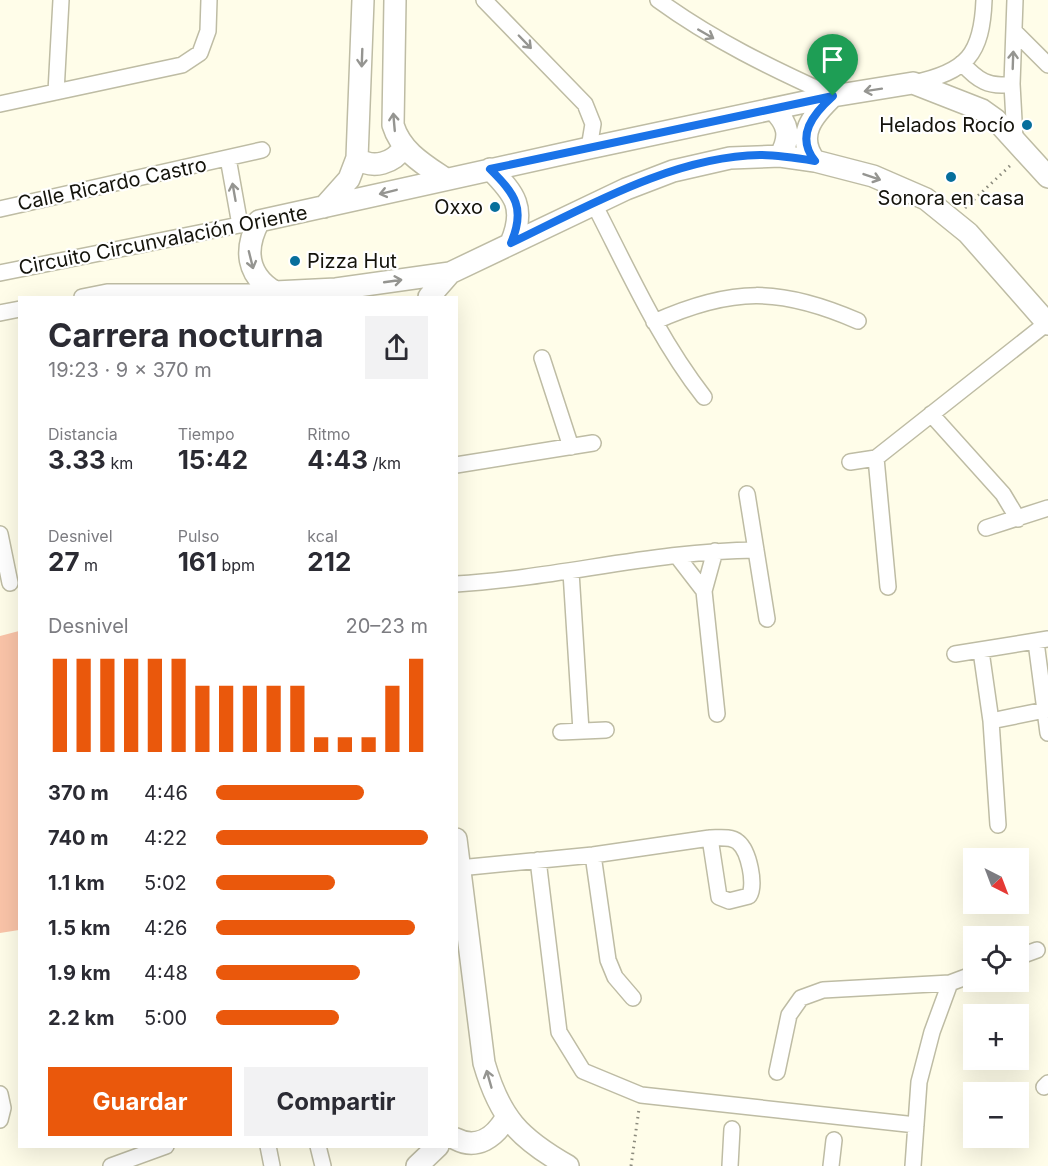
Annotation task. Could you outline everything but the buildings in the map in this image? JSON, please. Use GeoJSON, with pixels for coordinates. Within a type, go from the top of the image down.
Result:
{"type":"FeatureCollection","features":[{"type":"Feature","properties":{"kind":"street"},"geometry":{"type":"LineString","coordinates":[[56,92],[61,0]]}},
{"type":"Feature","properties":{"kind":"street"},"geometry":{"type":"LineString","coordinates":[[0,104],[182,65],[200,53],[208,31],[209,0]]}},
{"type":"Feature","properties":{"kind":"street","name":"Circuito Circunvalación Oriente"},"geometry":{"type":"LineString","coordinates":[[0,273],[324,207],[349,179],[357,158],[363,0]]}},
{"type":"Feature","properties":{"kind":"street"},"geometry":{"type":"LineString","coordinates":[[395,0],[393,125],[404,147],[444,178]]}},
{"type":"Feature","properties":{"kind":"street"},"geometry":{"type":"LineString","coordinates":[[484,0],[585,104],[593,124],[588,148]]}},
{"type":"Feature","properties":{"kind":"street"},"geometry":{"type":"LineString","coordinates":[[658,0],[698,29],[744,55],[833,96]]}},
{"type":"Feature","properties":{"kind":"street"},"geometry":{"type":"LineString","coordinates":[[324,207],[444,178],[833,96],[937,78],[963,63],[976,48],[981,38],[984,0]]}},
{"type":"Feature","properties":{"kind":"street"},"geometry":{"type":"LineString","coordinates":[[1015,0],[1012,84],[1020,146]]}},
{"type":"Feature","properties":{"kind":"street"},"geometry":{"type":"LineString","coordinates":[[1014,31],[1048,65]]}},
{"type":"Feature","properties":{"kind":"street"},"geometry":{"type":"LineString","coordinates":[[963,63],[983,82],[999,87],[1012,84]]}},
{"type":"Feature","properties":{"kind":"street"},"geometry":{"type":"LineString","coordinates":[[914,83],[982,110],[1020,146],[1048,177]]}},
{"type":"Feature","properties":{"kind":"street"},"geometry":{"type":"LineString","coordinates":[[815,161],[808,149],[807,130],[812,118],[833,96]]}},
{"type":"Feature","properties":{"kind":"street"},"geometry":{"type":"LineString","coordinates":[[773,109],[788,131],[788,139],[780,156]]}},
{"type":"Feature","properties":{"kind":"street"},"geometry":{"type":"LineString","coordinates":[[357,158],[368,163],[382,163],[395,157],[404,147]]}},
{"type":"Feature","properties":{"kind":"street"},"geometry":{"type":"LineString","coordinates":[[228,159],[262,150]]}},
{"type":"Feature","properties":{"kind":"street"},"geometry":{"type":"LineString","coordinates":[[87,296],[108,292],[340,293],[450,273],[594,204],[673,171],[730,158],[780,156],[815,161],[873,176],[926,199],[953,219],[1044,315],[931,414],[876,458],[850,462]]}},
{"type":"Feature","properties":{"kind":"street","name":"Calle Ricardo Castro"},"geometry":{"type":"LineString","coordinates":[[0,209],[228,159],[250,223]]}},
{"type":"Feature","properties":{"kind":"street"},"geometry":{"type":"LineString","coordinates":[[490,169],[505,183],[516,201],[519,221],[511,243]]}},
{"type":"Feature","properties":{"kind":"street"},"geometry":{"type":"LineString","coordinates":[[594,204],[654,322],[677,362],[704,397]]}},
{"type":"Feature","properties":{"kind":"street"},"geometry":{"type":"LineString","coordinates":[[250,223],[248,247],[250,264],[259,280],[275,292]]}},
{"type":"Feature","properties":{"kind":"street"},"geometry":{"type":"LineString","coordinates":[[430,296],[450,273]]}},
{"type":"Feature","properties":{"kind":"street"},"geometry":{"type":"LineString","coordinates":[[654,322],[693,304],[735,296],[777,295],[819,304],[858,321]]}},
{"type":"Feature","properties":{"kind":"street"},"geometry":{"type":"LineString","coordinates":[[0,313],[18,309]]}},
{"type":"Feature","properties":{"kind":"street"},"geometry":{"type":"LineString","coordinates":[[542,358],[571,447]]}},
{"type":"Feature","properties":{"kind":"street"},"geometry":{"type":"LineString","coordinates":[[931,414],[1003,494],[1018,519]]}},
{"type":"Feature","properties":{"kind":"street"},"geometry":{"type":"LineString","coordinates":[[458,465],[594,443]]}},
{"type":"Feature","properties":{"kind":"street"},"geometry":{"type":"LineString","coordinates":[[876,458],[888,587]]}},
{"type":"Feature","properties":{"kind":"street"},"geometry":{"type":"LineString","coordinates":[[747,494],[767,619]]}},
{"type":"Feature","properties":{"kind":"street"},"geometry":{"type":"LineString","coordinates":[[986,528],[1048,508]]}},
{"type":"Feature","properties":{"kind":"street"},"geometry":{"type":"LineString","coordinates":[[0,534],[10,583]]}},
{"type":"Feature","properties":{"kind":"street"},"geometry":{"type":"LineString","coordinates":[[458,584],[571,572],[715,551],[756,550]]}},
{"type":"Feature","properties":{"kind":"street"},"geometry":{"type":"LineString","coordinates":[[715,551],[704,591],[717,714]]}},
{"type":"Feature","properties":{"kind":"street"},"geometry":{"type":"LineString","coordinates":[[677,556],[704,591]]}},
{"type":"Feature","properties":{"kind":"street"},"geometry":{"type":"LineString","coordinates":[[571,572],[581,731]]}},
{"type":"Feature","properties":{"kind":"street"},"geometry":{"type":"LineString","coordinates":[[955,654],[1042,641],[1048,733]]}},
{"type":"Feature","properties":{"kind":"street"},"geometry":{"type":"LineString","coordinates":[[981,651],[991,721],[998,825]]}},
{"type":"Feature","properties":{"kind":"street"},"geometry":{"type":"LineString","coordinates":[[991,721],[1045,710]]}},
{"type":"Feature","properties":{"kind":"street"},"geometry":{"type":"LineString","coordinates":[[561,732],[606,730]]}},
{"type":"Feature","properties":{"kind":"street"},"geometry":{"type":"LineString","coordinates":[[459,868],[593,855],[710,838]]}},
{"type":"Feature","properties":{"kind":"street"},"geometry":{"type":"LineString","coordinates":[[593,855],[608,960],[615,976],[633,998]]}},
{"type":"Feature","properties":{"kind":"street"},"geometry":{"type":"LineString","coordinates":[[458,858],[484,1063],[493,1094],[506,1118],[541,1151],[568,1166]]}},
{"type":"Feature","properties":{"kind":"street"},"geometry":{"type":"LineString","coordinates":[[538,860],[559,1032],[583,1071],[641,1095],[916,1125]]}},
{"type":"Feature","properties":{"kind":"street"},"geometry":{"type":"LineString","coordinates":[[1029,953],[1037,950]]}},
{"type":"Feature","properties":{"kind":"street"},"geometry":{"type":"LineString","coordinates":[[777,1072],[789,1015],[801,998],[824,990],[950,983],[963,978]]}},
{"type":"Feature","properties":{"kind":"street"},"geometry":{"type":"LineString","coordinates":[[913,1166],[919,1082],[932,1032],[950,983]]}},
{"type":"Feature","properties":{"kind":"street"},"geometry":{"type":"LineString","coordinates":[[0,1094],[3,1108],[0,1120]]}},
{"type":"Feature","properties":{"kind":"street"},"geometry":{"type":"LineString","coordinates":[[458,1140],[465,1143],[481,1142],[495,1133],[506,1118]]}},
{"type":"Feature","properties":{"kind":"street"},"geometry":{"type":"LineString","coordinates":[[730,1166],[732,1129]]}},
{"type":"Feature","properties":{"kind":"street"},"geometry":{"type":"LineString","coordinates":[[831,1166],[834,1140]]}},
{"type":"Feature","properties":{"kind":"street"},"geometry":{"type":"LineString","coordinates":[[111,1166],[157,1148]]}},
{"type":"Feature","properties":{"kind":"street"},"geometry":{"type":"LineString","coordinates":[[268,1148],[272,1166]]}},
{"type":"Feature","properties":{"kind":"street"},"geometry":{"type":"LineString","coordinates":[[318,1148],[323,1166]]}},
{"type":"Feature","properties":{"kind":"street"},"geometry":{"type":"LineString","coordinates":[[417,1166],[436,1148]]}},
{"type":"Feature","properties":{"kind":"path"},"geometry":{"type":"LineString","coordinates":[[953,219],[1020,146]]}},
{"type":"Feature","properties":{"kind":"path"},"geometry":{"type":"LineString","coordinates":[[631,1166],[641,1095]]}},
{"type":"Feature","properties":{"kind":"shaded area"},"geometry":{"type":"Polygon","coordinates":[[[18,631],[18,930],[0,933],[0,636],[18,631]]]}},
{"type":"Feature","properties":{"kind":"place","name":"Helados Rocío"},"geometry":{"type":"Point","coordinates":[1027,125]}},
{"type":"Feature","properties":{"kind":"place","name":"Sonora en casa"},"geometry":{"type":"Point","coordinates":[951,177]}},
{"type":"Feature","properties":{"kind":"place","name":"Oxxo"},"geometry":{"type":"Point","coordinates":[495,207]}},
{"type":"Feature","properties":{"kind":"place","name":"Pizza Hut"},"geometry":{"type":"Point","coordinates":[295,261]}},
{"type":"Feature","properties":{"kind":"route"},"geometry":{"type":"LineString","coordinates":[[833,96],[812,118],[807,130],[806,142],[815,161],[760,155],[730,158],[673,171],[626,189],[511,243],[519,221],[516,201],[505,183],[490,169],[833,96]]}}]}
